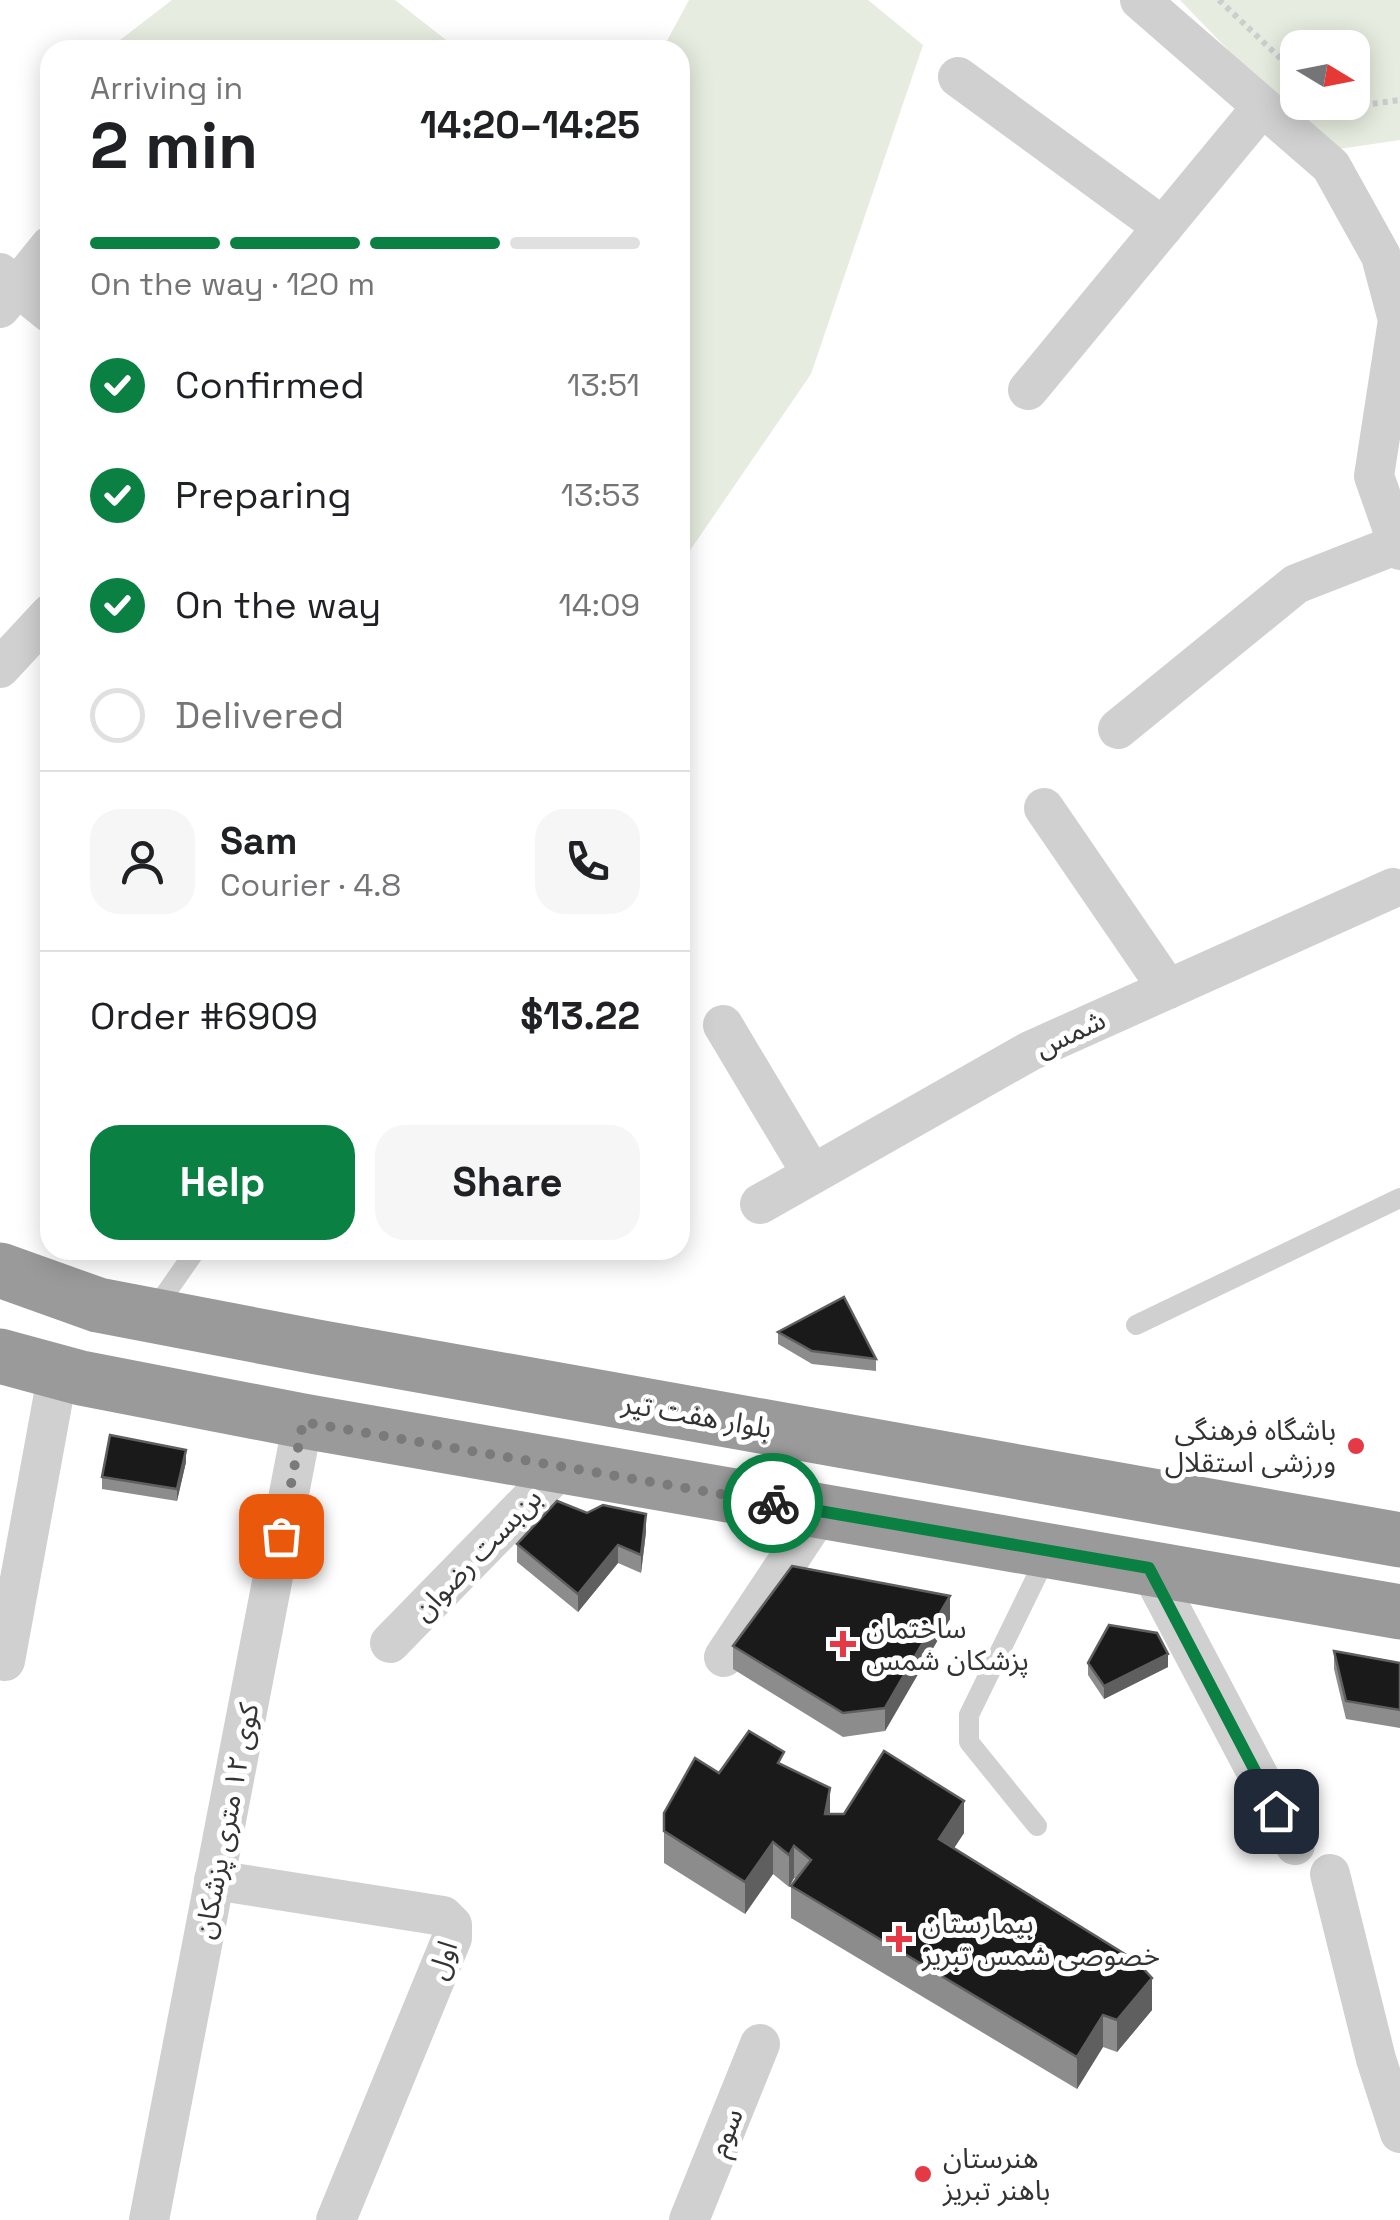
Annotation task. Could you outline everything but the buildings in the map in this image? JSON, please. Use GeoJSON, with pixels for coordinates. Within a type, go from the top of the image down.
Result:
{"type":"FeatureCollection","features":[{"type":"Feature","properties":{"kind":"highway","name":"بلوار هفت تیر"},"geometry":{"type":"LineString","coordinates":[[0,1270],[98,1304],[151,1315],[1400,1540]]}},
{"type":"Feature","properties":{"kind":"highway"},"geometry":{"type":"LineString","coordinates":[[0,1356],[58,1372],[303,1422],[1400,1612]]}},
{"type":"Feature","properties":{"kind":"street"},"geometry":{"type":"LineString","coordinates":[[1118,729],[1296,584],[1399,547],[1374,476],[1398,320],[1381,256],[1332,166],[1140,0]]}},
{"type":"Feature","properties":{"kind":"street"},"geometry":{"type":"LineString","coordinates":[[958,77],[1163,228]]}},
{"type":"Feature","properties":{"kind":"street"},"geometry":{"type":"LineString","coordinates":[[1028,390],[1262,107]]}},
{"type":"Feature","properties":{"kind":"street"},"geometry":{"type":"LineString","coordinates":[[40,256],[6,289],[40,308]]}},
{"type":"Feature","properties":{"kind":"street"},"geometry":{"type":"LineString","coordinates":[[0,668],[40,625]]}},
{"type":"Feature","properties":{"kind":"street"},"geometry":{"type":"LineString","coordinates":[[1044,808],[1168,989]]}},
{"type":"Feature","properties":{"kind":"street","name":"شمس"},"geometry":{"type":"LineString","coordinates":[[760,1204],[1030,1051],[1398,888]]}},
{"type":"Feature","properties":{"kind":"street"},"geometry":{"type":"LineString","coordinates":[[723,1025],[812,1174]]}},
{"type":"Feature","properties":{"kind":"street"},"geometry":{"type":"LineString","coordinates":[[5,1661],[58,1372]]}},
{"type":"Feature","properties":{"kind":"street","name":"کوی ۱۲ متری پزشکان"},"geometry":{"type":"LineString","coordinates":[[149,2220],[303,1422]]}},
{"type":"Feature","properties":{"kind":"street","name":"بن‌بست رضوان"},"geometry":{"type":"LineString","coordinates":[[390,1643],[563,1466]]}},
{"type":"Feature","properties":{"kind":"street"},"geometry":{"type":"LineString","coordinates":[[724,1658],[822,1511]]}},
{"type":"Feature","properties":{"kind":"street"},"geometry":{"type":"LineString","coordinates":[[1149,1568],[1295,1846]]}},
{"type":"Feature","properties":{"kind":"street"},"geometry":{"type":"LineString","coordinates":[[1330,1874],[1388,2055],[1400,2134]]}},
{"type":"Feature","properties":{"kind":"street","name":"اول"},"geometry":{"type":"LineString","coordinates":[[214,1880],[443,1916],[452,1925],[452,1938],[336,2220]]}},
{"type":"Feature","properties":{"kind":"street","name":"سوم"},"geometry":{"type":"LineString","coordinates":[[690,2220],[760,2044]]}},
{"type":"Feature","properties":{"kind":"lane"},"geometry":{"type":"LineString","coordinates":[[1136,1325],[1400,1198]]}},
{"type":"Feature","properties":{"kind":"lane"},"geometry":{"type":"LineString","coordinates":[[151,1315],[189,1260]]}},
{"type":"Feature","properties":{"kind":"lane"},"geometry":{"type":"LineString","coordinates":[[1037,1826],[969,1742],[969,1715],[1049,1551]]}},
{"type":"Feature","properties":{"kind":"path"},"geometry":{"type":"LineString","coordinates":[[1219,0],[1280,58]]}},
{"type":"Feature","properties":{"kind":"path"},"geometry":{"type":"LineString","coordinates":[[1370,104],[1400,100]]}},
{"type":"Feature","properties":{"kind":"shaded area"},"geometry":{"type":"Polygon","coordinates":[[[172,0],[395,0],[446,40],[120,40],[172,0]]]}},
{"type":"Feature","properties":{"kind":"shaded area"},"geometry":{"type":"Polygon","coordinates":[[[689,0],[868,0],[923,45],[811,374],[690,550],[690,40],[667,40],[689,0]]]}},
{"type":"Feature","properties":{"kind":"shaded area"},"geometry":{"type":"Polygon","coordinates":[[[1180,0],[1400,0],[1400,140],[1325,151],[1295,120],[1370,120],[1370,30],[1280,30],[1280,104],[1180,0]]]}},
{"type":"Feature","properties":{"kind":"way so far"},"geometry":{"type":"LineString","coordinates":[[281,1536],[303,1422],[773,1503]]}},
{"type":"Feature","properties":{"kind":"place","name":"باشگاه فرهنگی ورزشی استقلال"},"geometry":{"type":"Point","coordinates":[1356,1446]}},
{"type":"Feature","properties":{"kind":"place","name":"ساختمان پزشکان شمس"},"geometry":{"type":"Point","coordinates":[843,1644]}},
{"type":"Feature","properties":{"kind":"place","name":"بیمارستان خصوصی شمس تبریز"},"geometry":{"type":"Point","coordinates":[899,1939]}},
{"type":"Feature","properties":{"kind":"place","name":"هنرستان باهنر تبریز"},"geometry":{"type":"Point","coordinates":[923,2174]}},
{"type":"Feature","properties":{"kind":"route"},"geometry":{"type":"LineString","coordinates":[[773,1503],[1149,1568],[1276,1811]]}}]}
